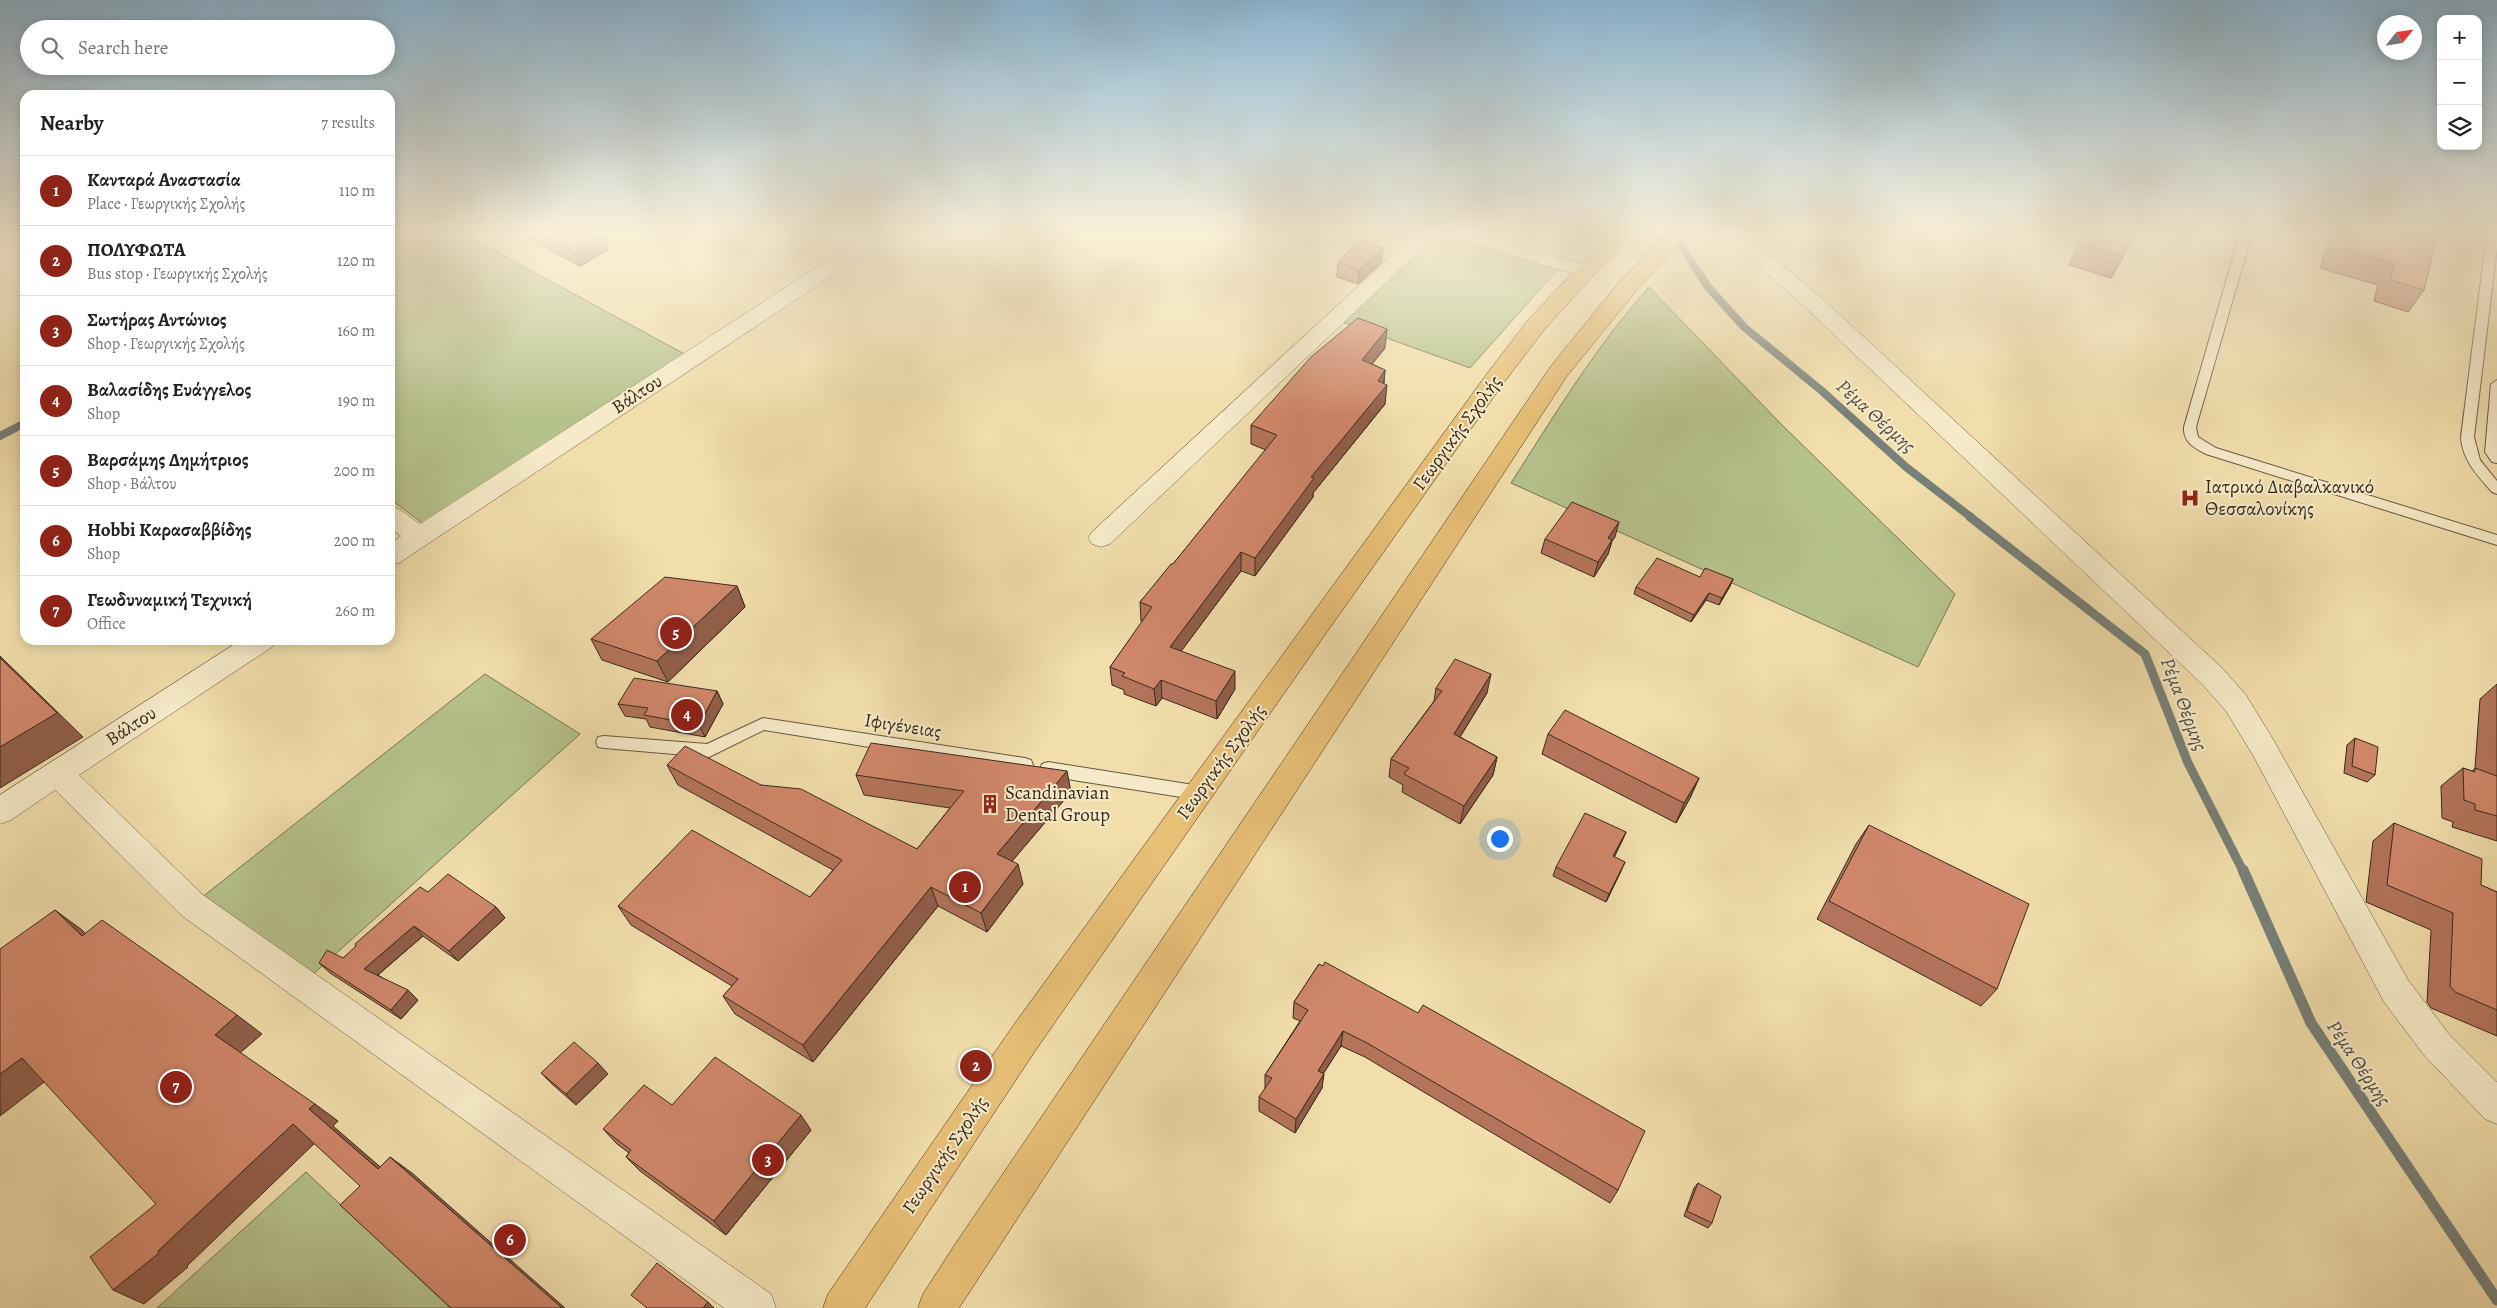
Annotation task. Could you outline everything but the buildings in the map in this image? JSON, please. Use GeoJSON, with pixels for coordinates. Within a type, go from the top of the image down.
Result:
{"type":"FeatureCollection","features":[{"type":"Feature","properties":{"kind":"main road","name":"Γεωργικής Σχολής"},"geometry":{"type":"LineString","coordinates":[[842,1308],[1025,1037],[1200,793],[1314,629],[1494,380],[1536,325],[1564,294]]}},
{"type":"Feature","properties":{"kind":"main road"},"geometry":{"type":"LineString","coordinates":[[937,1308],[980,1240],[1532,410],[1597,322],[1621,294]]}},
{"type":"Feature","properties":{"kind":"street","name":"Βάλτου"},"geometry":{"type":"LineString","coordinates":[[395,553],[791,294]]}},
{"type":"Feature","properties":{"kind":"street"},"geometry":{"type":"LineString","coordinates":[[1101,538],[1364,294]]}},
{"type":"Feature","properties":{"kind":"street"},"geometry":{"type":"LineString","coordinates":[[1803,294],[2212,676],[2236,702],[2264,749],[2396,991],[2436,1044],[2497,1106]]}},
{"type":"Feature","properties":{"kind":"street"},"geometry":{"type":"LineString","coordinates":[[395,519],[420,537]]}},
{"type":"Feature","properties":{"kind":"street","name":"Βάλτου"},"geometry":{"type":"LineString","coordinates":[[0,811],[254,645]]}},
{"type":"Feature","properties":{"kind":"street"},"geometry":{"type":"LineString","coordinates":[[58,774],[192,905],[757,1308]]}},
{"type":"Feature","properties":{"kind":"lane"},"geometry":{"type":"LineString","coordinates":[[2229,294],[2190,427],[2189,433],[2192,440],[2211,451],[2346,491],[2497,540]]}},
{"type":"Feature","properties":{"kind":"lane"},"geometry":{"type":"LineString","coordinates":[[2485,294],[2468,432],[2469,447],[2474,462],[2497,489]]}},
{"type":"Feature","properties":{"kind":"lane"},"geometry":{"type":"LineString","coordinates":[[2497,384],[2492,452],[2497,459]]}},
{"type":"Feature","properties":{"kind":"lane","name":"Ιφιγένειας"},"geometry":{"type":"LineString","coordinates":[[604,742],[709,751],[763,724],[1200,793]]}},
{"type":"Feature","properties":{"kind":"green space"},"geometry":{"type":"Polygon","coordinates":[[[395,294],[574,294],[688,356],[425,525],[395,503],[395,294]]]}},
{"type":"Feature","properties":{"kind":"green space"},"geometry":{"type":"Polygon","coordinates":[[[1371,294],[1536,294],[1470,368],[1342,322],[1371,294]]]}},
{"type":"Feature","properties":{"kind":"green space"},"geometry":{"type":"Polygon","coordinates":[[[1643,294],[1656,294],[1780,423],[1955,594],[1918,667],[1511,483],[1593,357],[1643,294]]]}},
{"type":"Feature","properties":{"kind":"green space"},"geometry":{"type":"Polygon","coordinates":[[[485,674],[580,734],[311,976],[201,898],[485,674]]]}},
{"type":"Feature","properties":{"kind":"green space"},"geometry":{"type":"Polygon","coordinates":[[[306,1172],[450,1308],[157,1308],[306,1172]]]}},
{"type":"Feature","properties":{"kind":"waterway","name":"Ρέμα Θέρμης"},"geometry":{"type":"LineString","coordinates":[[1714,294],[1744,327],[1822,391],[1906,467],[1972,518]]}},
{"type":"Feature","properties":{"kind":"waterway"},"geometry":{"type":"LineString","coordinates":[[0,436],[20,426]]}},
{"type":"Feature","properties":{"kind":"waterway","name":"Ρέμα Θέρμης"},"geometry":{"type":"LineString","coordinates":[[1970,517],[2145,654],[2188,763],[2243,871]]}},
{"type":"Feature","properties":{"kind":"waterway","name":"Ρέμα Θέρμης"},"geometry":{"type":"LineString","coordinates":[[2243,870],[2311,1023],[2497,1300]]}},
{"type":"Feature","properties":{"kind":"place","name":"Ιατρικό Διαβαλκανικό Θεσσαλονίκης"},"geometry":{"type":"Point","coordinates":[2190,498]}},
{"type":"Feature","properties":{"kind":"place","name":"Βαρσάμης Δημήτριος"},"geometry":{"type":"Point","coordinates":[676,633]}},
{"type":"Feature","properties":{"kind":"place","name":"Βαλασίδης Ευάγγελος"},"geometry":{"type":"Point","coordinates":[687,715]}},
{"type":"Feature","properties":{"kind":"place","name":"Scandinavian Dental Group"},"geometry":{"type":"Point","coordinates":[990,804]}},
{"type":"Feature","properties":{"kind":"place","name":"Κανταρά Αναστασία"},"geometry":{"type":"Point","coordinates":[965,887]}},
{"type":"Feature","properties":{"kind":"place","name":"ΠΟΛΥΦΩΤΑ"},"geometry":{"type":"Point","coordinates":[976,1066]}},
{"type":"Feature","properties":{"kind":"place","name":"Γεωδυναμική Τεχνική"},"geometry":{"type":"Point","coordinates":[176,1087]}},
{"type":"Feature","properties":{"kind":"place","name":"Σωτήρας Αντώνιος"},"geometry":{"type":"Point","coordinates":[768,1160]}},
{"type":"Feature","properties":{"kind":"place","name":"Hobbi Καρασαββίδης"},"geometry":{"type":"Point","coordinates":[510,1240]}}]}
